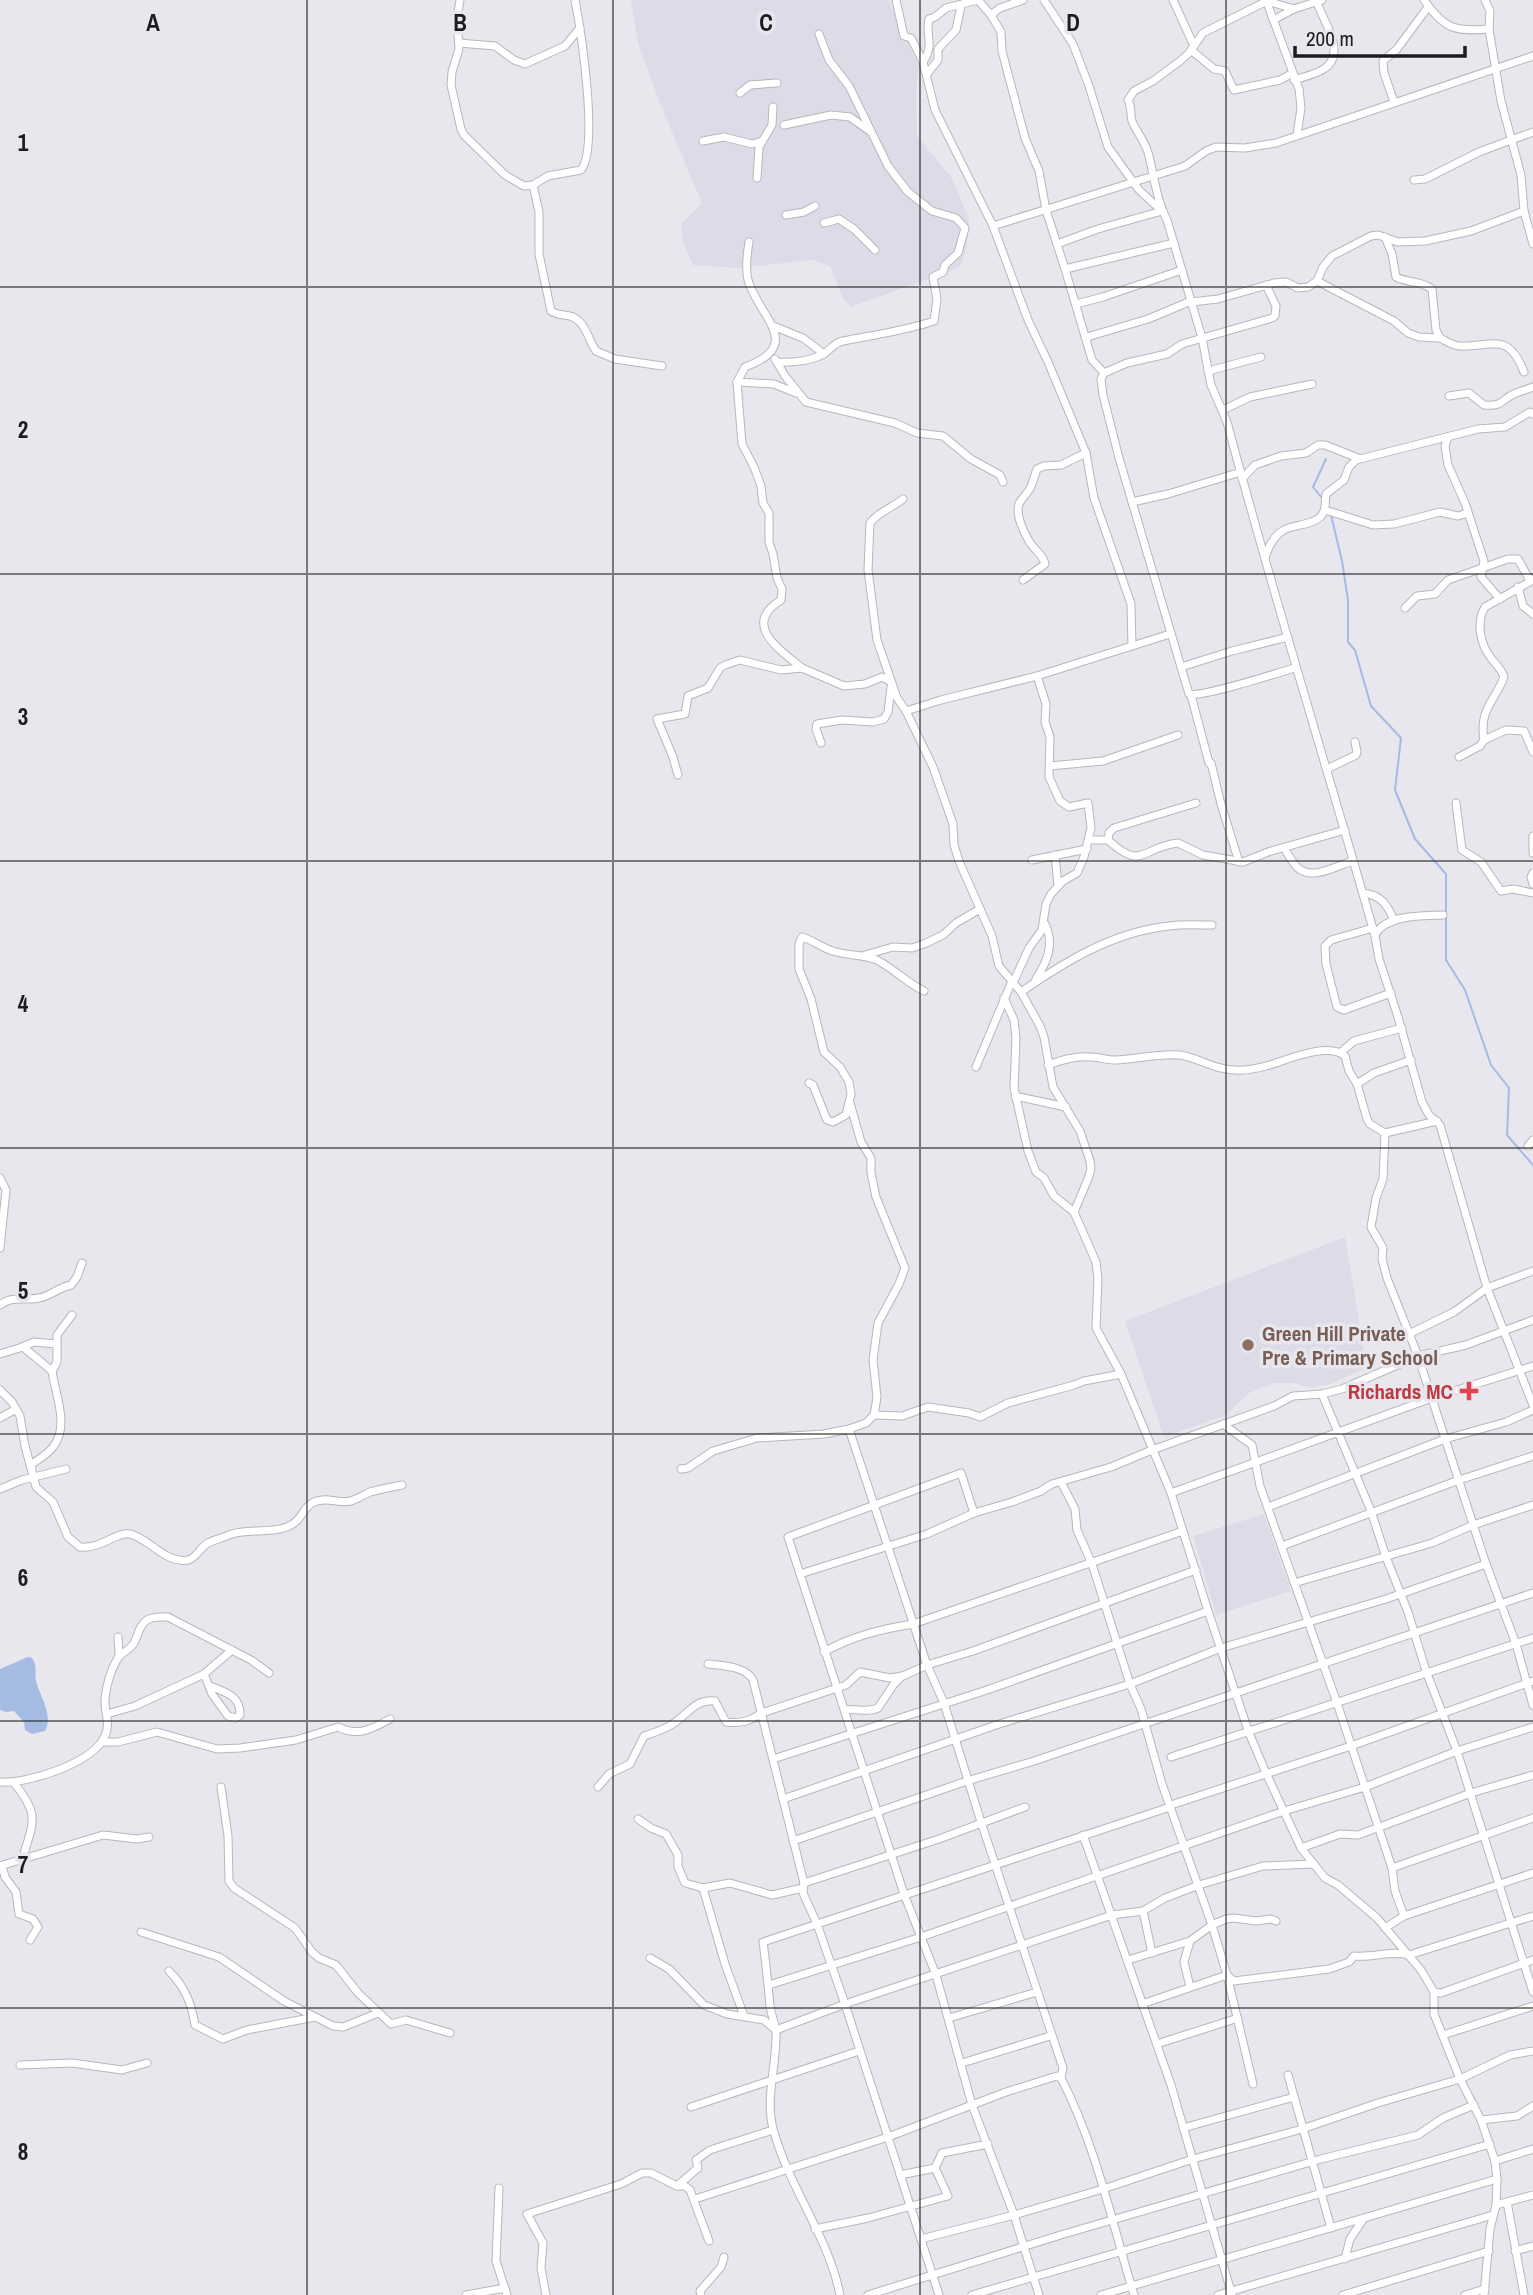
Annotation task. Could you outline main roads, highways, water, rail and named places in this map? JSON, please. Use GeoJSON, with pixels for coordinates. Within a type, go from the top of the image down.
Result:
{"type":"FeatureCollection","features":[{"type":"Feature","properties":{"kind":"water"},"geometry":{"type":"Polygon","coordinates":[[[28,1657],[32,1658],[35,1664],[36,1681],[48,1719],[45,1731],[32,1734],[25,1730],[24,1722],[14,1711],[0,1710],[0,1669],[28,1657]]]}},
{"type":"Feature","properties":{"kind":"waterway"},"geometry":{"type":"LineString","coordinates":[[1321,497],[1313,487],[1326,459]]}},
{"type":"Feature","properties":{"kind":"waterway"},"geometry":{"type":"LineString","coordinates":[[1331,515],[1348,600],[1348,642],[1355,650],[1371,706],[1401,738],[1395,790],[1415,839],[1446,874],[1446,960],[1465,990],[1491,1065],[1509,1088],[1507,1135],[1533,1165]]}},
{"type":"Feature","properties":{"kind":"place","name":"Green Hill Private Pre & Primary School"},"geometry":{"type":"Point","coordinates":[1248,1345]}},
{"type":"Feature","properties":{"kind":"place","name":"Richards MC"},"geometry":{"type":"Point","coordinates":[1469,1391]}}]}
